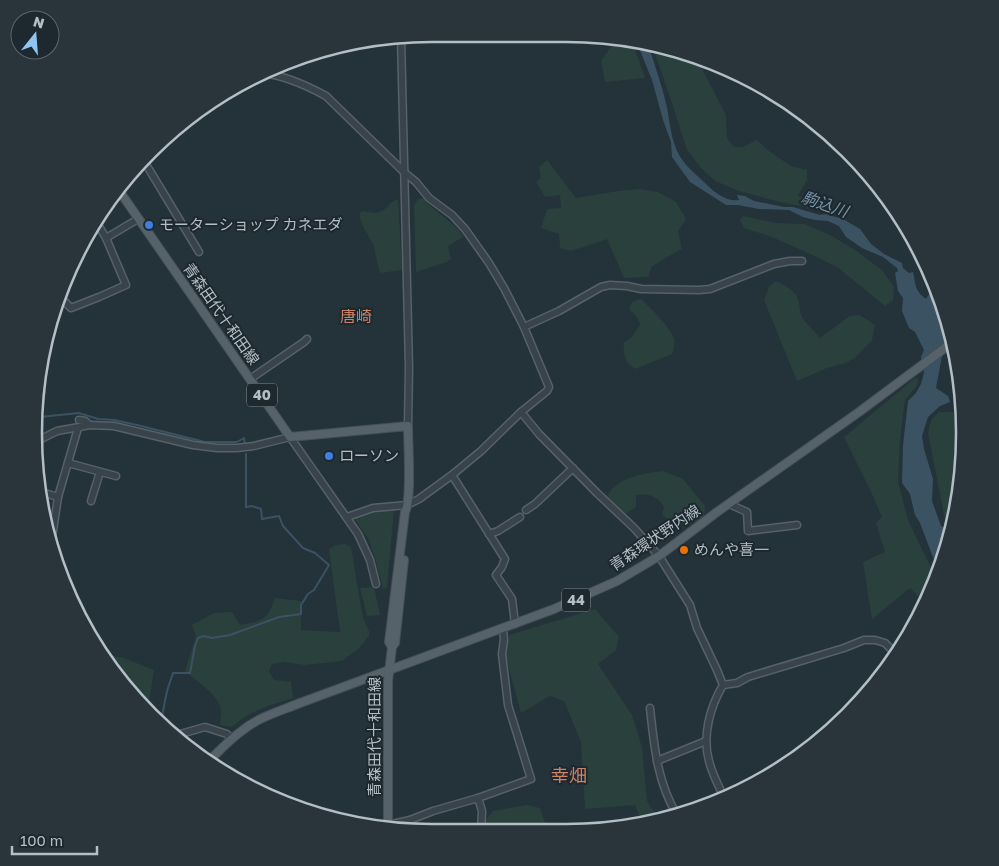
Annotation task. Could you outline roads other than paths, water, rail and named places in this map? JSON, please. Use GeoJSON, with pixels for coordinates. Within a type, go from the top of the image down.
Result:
{"type":"FeatureCollection","features":[{"type":"Feature","properties":{"kind":"main road","name":"青森田代十和田線"},"geometry":{"type":"LineString","coordinates":[[122,196],[290,437]]}},
{"type":"Feature","properties":{"kind":"main road","name":"青森環状野内線"},"geometry":{"type":"LineString","coordinates":[[214,756],[243,729],[259,720],[554,609],[617,581],[658,556],[947,347]]}},
{"type":"Feature","properties":{"kind":"main road"},"geometry":{"type":"LineString","coordinates":[[290,437],[408,426]]}},
{"type":"Feature","properties":{"kind":"main road","name":"青森田代十和田線"},"geometry":{"type":"LineString","coordinates":[[388,821],[389,670],[392,647],[395,643],[408,512],[408,426]]}},
{"type":"Feature","properties":{"kind":"street"},"geometry":{"type":"LineString","coordinates":[[401,44],[409,367],[408,426]]}},
{"type":"Feature","properties":{"kind":"street"},"geometry":{"type":"LineString","coordinates":[[275,76],[311,88],[326,96],[416,182],[428,198],[452,215],[465,229],[504,288],[524,327],[549,387],[547,391],[521,412],[481,451],[418,500],[407,507],[376,507],[346,518]]}},
{"type":"Feature","properties":{"kind":"street"},"geometry":{"type":"LineString","coordinates":[[148,167],[199,252]]}},
{"type":"Feature","properties":{"kind":"street"},"geometry":{"type":"LineString","coordinates":[[106,238],[138,219]]}},
{"type":"Feature","properties":{"kind":"street"},"geometry":{"type":"LineString","coordinates":[[65,302],[71,308],[126,285],[100,229]]}},
{"type":"Feature","properties":{"kind":"street"},"geometry":{"type":"LineString","coordinates":[[524,327],[559,311],[601,287],[610,285],[641,289],[710,289],[774,264],[802,261]]}},
{"type":"Feature","properties":{"kind":"street"},"geometry":{"type":"LineString","coordinates":[[250,379],[307,338]]}},
{"type":"Feature","properties":{"kind":"street"},"geometry":{"type":"LineString","coordinates":[[521,412],[539,434],[597,494],[634,528],[658,556],[690,605],[723,685]]}},
{"type":"Feature","properties":{"kind":"street"},"geometry":{"type":"LineString","coordinates":[[54,525],[58,497],[79,425]]}},
{"type":"Feature","properties":{"kind":"street"},"geometry":{"type":"LineString","coordinates":[[42,438],[57,430],[79,425],[114,426],[184,443],[217,448],[254,446],[290,437],[358,534],[370,560],[376,584]]}},
{"type":"Feature","properties":{"kind":"street"},"geometry":{"type":"LineString","coordinates":[[68,464],[116,476]]}},
{"type":"Feature","properties":{"kind":"street"},"geometry":{"type":"LineString","coordinates":[[526,510],[535,504],[573,468]]}},
{"type":"Feature","properties":{"kind":"street"},"geometry":{"type":"LineString","coordinates":[[91,501],[100,472]]}},
{"type":"Feature","properties":{"kind":"street"},"geometry":{"type":"LineString","coordinates":[[452,475],[504,559],[502,567],[496,575],[512,599],[515,624]]}},
{"type":"Feature","properties":{"kind":"street"},"geometry":{"type":"LineString","coordinates":[[48,494],[58,497]]}},
{"type":"Feature","properties":{"kind":"street"},"geometry":{"type":"LineString","coordinates":[[729,504],[747,512],[748,531],[797,525]]}},
{"type":"Feature","properties":{"kind":"street"},"geometry":{"type":"LineString","coordinates":[[489,534],[498,531],[520,517]]}},
{"type":"Feature","properties":{"kind":"street"},"geometry":{"type":"LineString","coordinates":[[402,822],[531,779],[508,705],[502,654],[503,628]]}},
{"type":"Feature","properties":{"kind":"street"},"geometry":{"type":"LineString","coordinates":[[723,685],[736,683],[748,677],[844,648],[864,640],[876,640],[885,643],[891,649]]}},
{"type":"Feature","properties":{"kind":"street"},"geometry":{"type":"LineString","coordinates":[[721,791],[709,761],[706,741],[710,715],[717,695],[723,685]]}},
{"type":"Feature","properties":{"kind":"street"},"geometry":{"type":"LineString","coordinates":[[650,708],[656,761],[664,788],[673,808]]}},
{"type":"Feature","properties":{"kind":"street"},"geometry":{"type":"LineString","coordinates":[[183,733],[205,727],[226,734],[231,740]]}},
{"type":"Feature","properties":{"kind":"street"},"geometry":{"type":"LineString","coordinates":[[656,761],[706,741]]}},
{"type":"Feature","properties":{"kind":"street"},"geometry":{"type":"LineString","coordinates":[[478,798],[482,811],[481,824]]}},
{"type":"Feature","properties":{"kind":"water"},"geometry":{"type":"Polygon","coordinates":[[[640,50],[651,52],[678,153],[687,166],[713,191],[730,200],[739,200],[737,195],[745,196],[754,201],[793,207],[843,219],[860,229],[871,244],[884,254],[902,263],[903,268],[909,273],[913,272],[917,290],[922,296],[926,299],[930,292],[945,340],[936,388],[948,396],[950,402],[940,406],[928,417],[922,436],[933,479],[932,501],[941,526],[944,528],[935,561],[915,515],[910,494],[902,483],[903,445],[908,401],[921,384],[924,373],[921,357],[924,350],[915,332],[909,328],[902,311],[903,298],[898,291],[895,273],[898,271],[897,268],[883,257],[862,248],[846,237],[839,226],[828,221],[803,217],[789,210],[726,205],[690,182],[672,157],[671,142],[652,80],[640,50]]]}},
{"type":"Feature","properties":{"kind":"waterway"},"geometry":{"type":"LineString","coordinates":[[43,417],[79,413],[98,419],[114,420],[205,442],[237,442],[244,438],[245,445]]}},
{"type":"Feature","properties":{"kind":"waterway"},"geometry":{"type":"LineString","coordinates":[[162,714],[173,673],[190,673],[198,638],[230,635],[279,617],[301,614],[301,605],[308,594],[314,590],[329,565],[315,553],[303,548],[283,526],[279,516],[262,519],[261,509],[252,506],[246,507],[246,454]]}},
{"type":"Feature","properties":{"kind":"place","name":"モーターショップ カネエダ"},"geometry":{"type":"Point","coordinates":[149,225]}},
{"type":"Feature","properties":{"kind":"place","name":"ローソン"},"geometry":{"type":"Point","coordinates":[329,456]}},
{"type":"Feature","properties":{"kind":"place","name":"めんや喜一"},"geometry":{"type":"Point","coordinates":[684,550]}},
{"type":"Feature","properties":{"kind":"district","name":"唐崎"},"geometry":{"type":"Point","coordinates":[356,316]}},
{"type":"Feature","properties":{"kind":"district","name":"幸畑"},"geometry":{"type":"Point","coordinates":[569,776]}},
{"type":"Feature","properties":{"kind":"water label","name":"駒込川"},"geometry":{"type":"Point","coordinates":[825,204]}}]}
